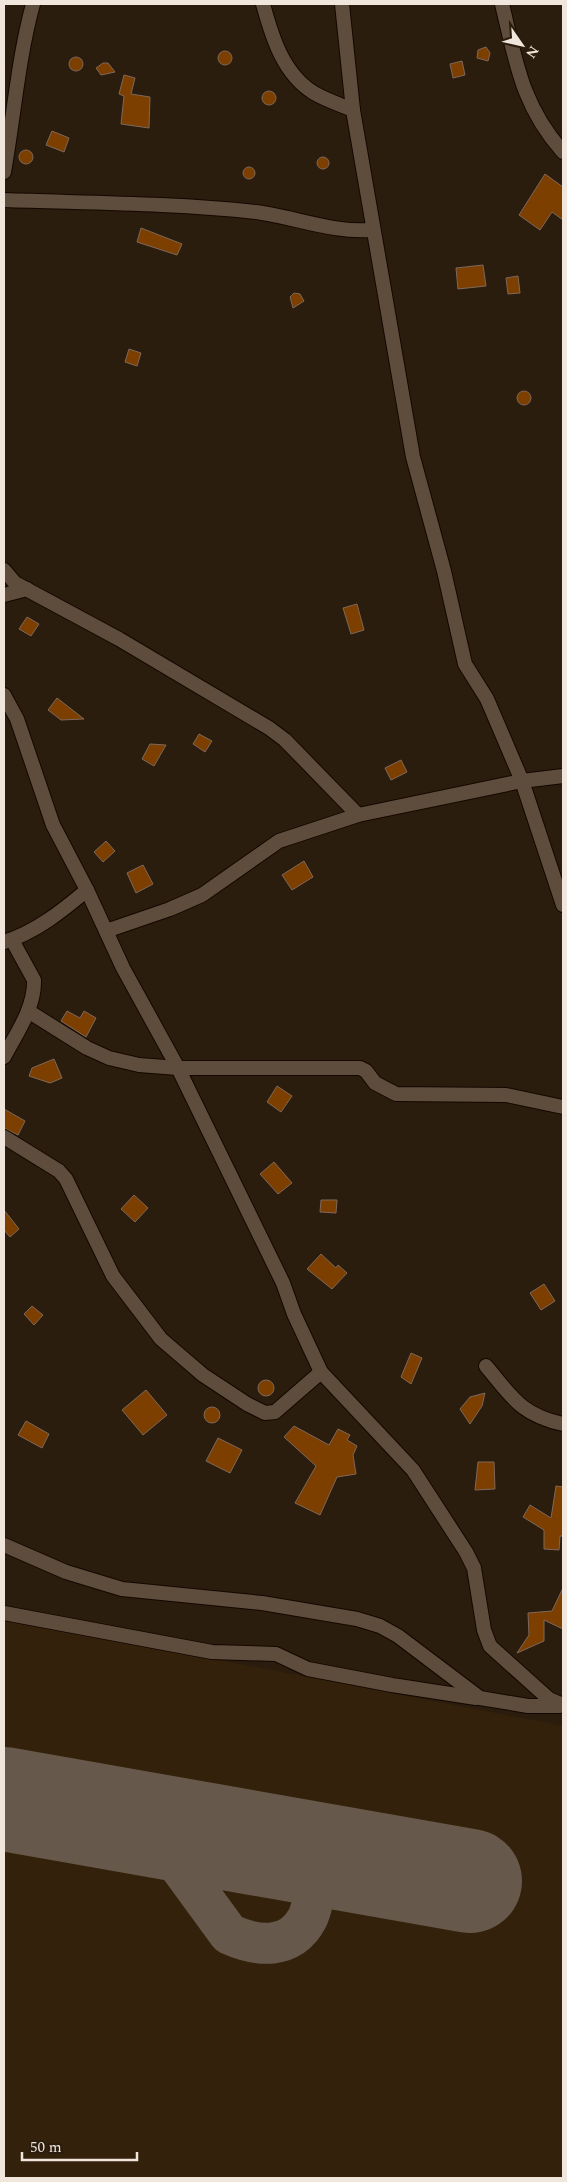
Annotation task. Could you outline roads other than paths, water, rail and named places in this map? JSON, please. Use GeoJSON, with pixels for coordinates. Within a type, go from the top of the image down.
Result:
{"type":"FeatureCollection","features":[{"type":"Feature","properties":{"kind":"street"},"geometry":{"type":"LineString","coordinates":[[4,172],[14,116],[22,42],[32,4]]}},
{"type":"Feature","properties":{"kind":"street"},"geometry":{"type":"LineString","coordinates":[[263,4],[283,60],[296,79],[315,93],[353,110]]}},
{"type":"Feature","properties":{"kind":"street"},"geometry":{"type":"LineString","coordinates":[[342,4],[353,110],[372,230],[413,457],[444,571],[465,664],[487,699],[522,781],[563,905]]}},
{"type":"Feature","properties":{"kind":"street"},"geometry":{"type":"LineString","coordinates":[[502,4],[523,89],[536,118],[563,152]]}},
{"type":"Feature","properties":{"kind":"street"},"geometry":{"type":"LineString","coordinates":[[4,200],[167,204],[272,215],[354,231],[372,230]]}},
{"type":"Feature","properties":{"kind":"street"},"geometry":{"type":"LineString","coordinates":[[4,570],[15,583],[118,639],[269,728],[285,740],[358,815]]}},
{"type":"Feature","properties":{"kind":"street"},"geometry":{"type":"LineString","coordinates":[[4,595],[28,589]]}},
{"type":"Feature","properties":{"kind":"street"},"geometry":{"type":"LineString","coordinates":[[4,695],[17,720],[46,808],[88,890],[123,968],[178,1068],[282,1283],[320,1372],[412,1470],[466,1552],[474,1568],[484,1630],[490,1646],[549,1699],[563,1705]]}},
{"type":"Feature","properties":{"kind":"street"},"geometry":{"type":"LineString","coordinates":[[106,931],[202,896],[279,842],[358,815],[522,781],[563,776]]}},
{"type":"Feature","properties":{"kind":"street"},"geometry":{"type":"LineString","coordinates":[[4,1057],[28,1011],[34,980],[8,941],[21,937],[56,915],[88,890]]}},
{"type":"Feature","properties":{"kind":"street"},"geometry":{"type":"LineString","coordinates":[[28,1011],[87,1048],[109,1058],[139,1065],[178,1068],[360,1068],[366,1071],[375,1083],[396,1094],[506,1095],[563,1107]]}},
{"type":"Feature","properties":{"kind":"street"},"geometry":{"type":"LineString","coordinates":[[4,1137],[59,1171],[66,1178],[113,1276],[161,1339],[203,1375],[247,1404],[271,1414],[320,1372]]}},
{"type":"Feature","properties":{"kind":"street"},"geometry":{"type":"LineString","coordinates":[[486,1366],[517,1403],[532,1414],[563,1424]]}},
{"type":"Feature","properties":{"kind":"street"},"geometry":{"type":"LineString","coordinates":[[4,1545],[66,1572],[122,1589],[262,1603],[357,1619],[380,1626],[398,1636],[480,1698]]}},
{"type":"Feature","properties":{"kind":"street"},"geometry":{"type":"LineString","coordinates":[[4,1613],[212,1652],[276,1654],[308,1669],[392,1685],[528,1706],[563,1705]]}}]}
